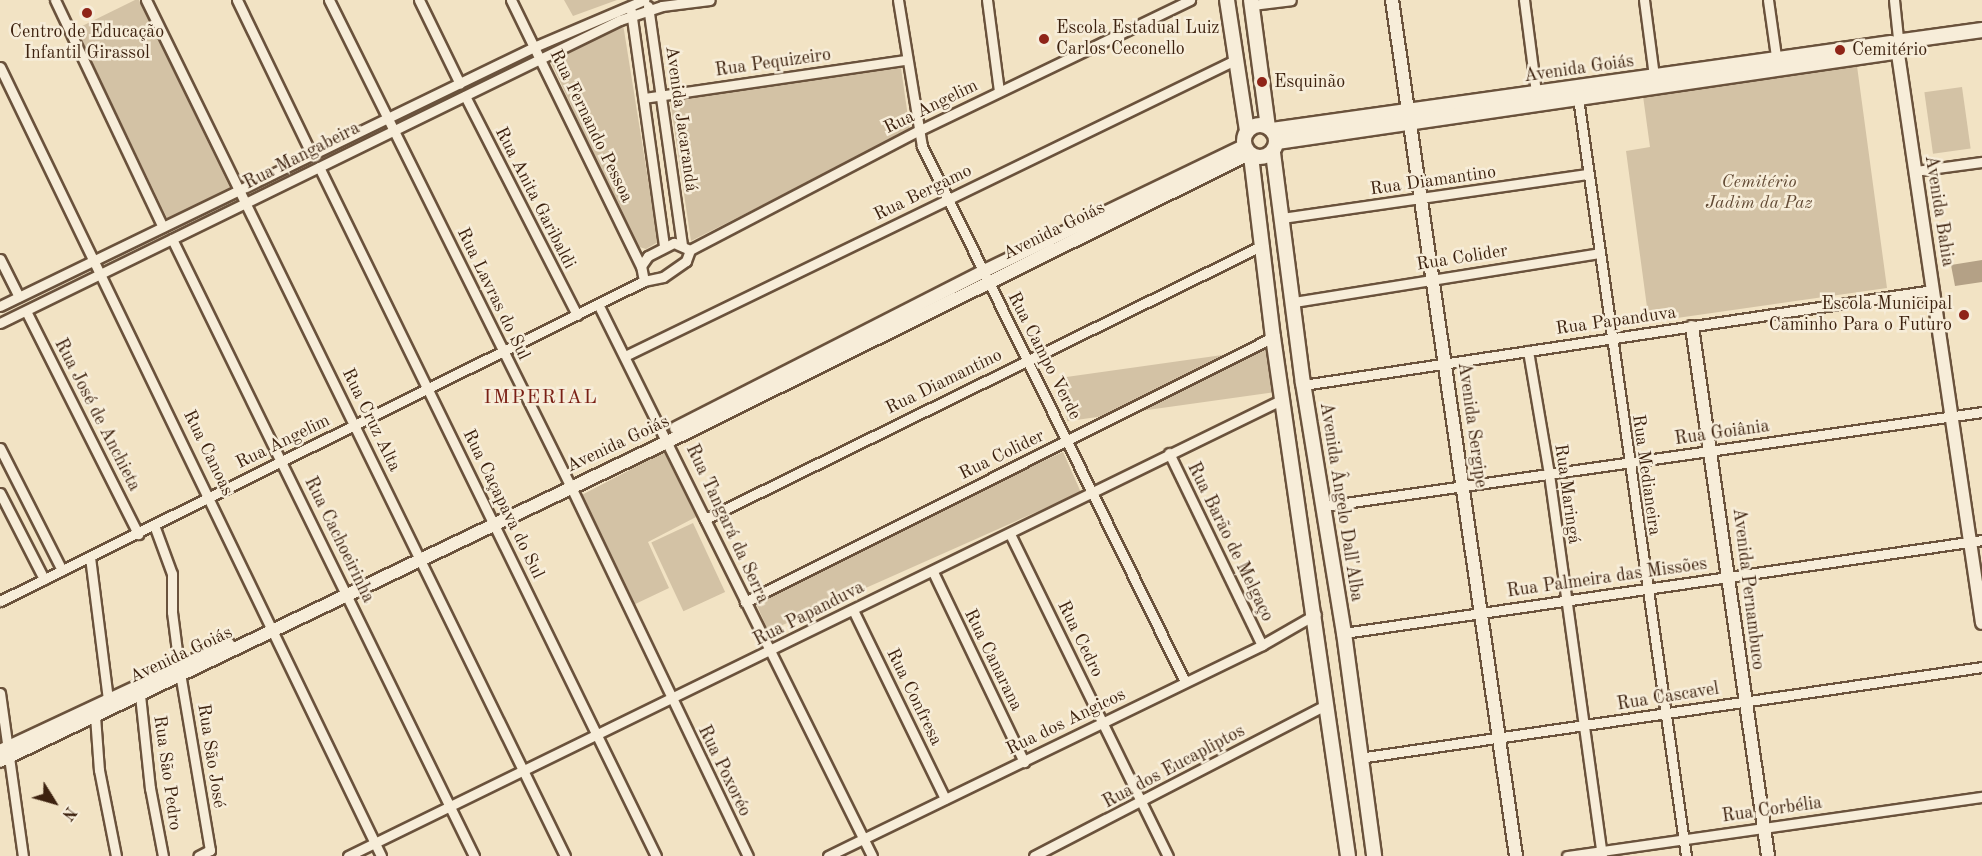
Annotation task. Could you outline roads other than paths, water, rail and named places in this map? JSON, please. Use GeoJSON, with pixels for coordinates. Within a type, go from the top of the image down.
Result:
{"type":"FeatureCollection","features":[{"type":"Feature","properties":{"kind":"main road"},"geometry":{"type":"LineString","coordinates":[[1227,0],[1263,244],[1273,337],[1316,614],[1348,856]]}},
{"type":"Feature","properties":{"kind":"main road","name":"Avenida Ângelo Dall'Alba"},"geometry":{"type":"LineString","coordinates":[[1251,2],[1272,138],[1303,385],[1344,633],[1374,856]]}},
{"type":"Feature","properties":{"kind":"main road","name":"Avenida Goiás"},"geometry":{"type":"LineString","coordinates":[[1409,117],[1578,98],[1898,46],[1982,30]]}},
{"type":"Feature","properties":{"kind":"main road","name":"Avenida Goiás"},"geometry":{"type":"LineString","coordinates":[[1898,46],[1982,39]]}},
{"type":"Feature","properties":{"kind":"main road","name":"Avenida Goiás"},"geometry":{"type":"LineString","coordinates":[[1272,138],[1409,117],[1536,93],[1654,76],[1777,64]]}},
{"type":"Feature","properties":{"kind":"main road"},"geometry":{"type":"LineString","coordinates":[[1247,132],[1258,125],[1272,138],[1262,158],[1248,152]]}},
{"type":"Feature","properties":{"kind":"main road"},"geometry":{"type":"LineString","coordinates":[[1273,337],[1287,335],[1298,346]]}},
{"type":"Feature","properties":{"kind":"main road"},"geometry":{"type":"LineString","coordinates":[[1327,704],[1340,698],[1352,703]]}},
{"type":"Feature","properties":{"kind":"main road"},"geometry":{"type":"LineString","coordinates":[[1339,791],[1354,797],[1364,790]]}},
{"type":"Feature","properties":{"kind":"street"},"geometry":{"type":"LineString","coordinates":[[55,0],[163,227]]}},
{"type":"Feature","properties":{"kind":"street","name":"Rua Cruz Alta"},"geometry":{"type":"LineString","coordinates":[[146,0],[421,557],[565,856]]}},
{"type":"Feature","properties":{"kind":"street"},"geometry":{"type":"LineString","coordinates":[[237,0],[312,155]]}},
{"type":"Feature","properties":{"kind":"street","name":"Rua Lavras do Sul"},"geometry":{"type":"LineString","coordinates":[[329,0],[569,483],[671,700]]}},
{"type":"Feature","properties":{"kind":"street"},"geometry":{"type":"LineString","coordinates":[[419,0],[460,84]]}},
{"type":"Feature","properties":{"kind":"street","name":"Rua Fernando Pessoa"},"geometry":{"type":"LineString","coordinates":[[512,0],[641,266],[644,281]]}},
{"type":"Feature","properties":{"kind":"street"},"geometry":{"type":"LineString","coordinates":[[647,0],[662,6],[710,0]]}},
{"type":"Feature","properties":{"kind":"street","name":"Rua Mangabeira"},"geometry":{"type":"LineString","coordinates":[[0,306],[534,47],[630,2],[647,0]]}},
{"type":"Feature","properties":{"kind":"street","name":"Avenida Jacarandá"},"geometry":{"type":"LineString","coordinates":[[647,0],[686,247]]}},
{"type":"Feature","properties":{"kind":"street","name":"Rua Campo Verde"},"geometry":{"type":"LineString","coordinates":[[898,0],[918,130],[947,200],[1185,682]]}},
{"type":"Feature","properties":{"kind":"street"},"geometry":{"type":"LineString","coordinates":[[987,0],[999,91]]}},
{"type":"Feature","properties":{"kind":"street","name":"Rua Angelim"},"geometry":{"type":"LineString","coordinates":[[0,601],[210,496],[504,354],[644,281],[653,282],[678,268],[686,247],[918,130],[1190,0]]}},
{"type":"Feature","properties":{"kind":"street"},"geometry":{"type":"LineString","coordinates":[[1251,2],[1291,0]]}},
{"type":"Feature","properties":{"kind":"street","name":"Avenida Sergipe"},"geometry":{"type":"LineString","coordinates":[[1392,0],[1516,856]]}},
{"type":"Feature","properties":{"kind":"street"},"geometry":{"type":"LineString","coordinates":[[1524,0],[1536,93]]}},
{"type":"Feature","properties":{"kind":"street"},"geometry":{"type":"LineString","coordinates":[[1644,0],[1654,76]]}},
{"type":"Feature","properties":{"kind":"street"},"geometry":{"type":"LineString","coordinates":[[1768,0],[1777,64]]}},
{"type":"Feature","properties":{"kind":"street"},"geometry":{"type":"LineString","coordinates":[[1894,0],[1898,46]]}},
{"type":"Feature","properties":{"kind":"street"},"geometry":{"type":"LineString","coordinates":[[630,2],[664,246]]}},
{"type":"Feature","properties":{"kind":"street","name":"Rua Mangabeira"},"geometry":{"type":"LineString","coordinates":[[0,323],[620,20],[662,6]]}},
{"type":"Feature","properties":{"kind":"street","name":"Avenida Bahia"},"geometry":{"type":"LineString","coordinates":[[1898,46],[1933,290],[1976,541],[1982,623]]}},
{"type":"Feature","properties":{"kind":"street","name":"Rua Pequizeiro"},"geometry":{"type":"LineString","coordinates":[[644,98],[906,60]]}},
{"type":"Feature","properties":{"kind":"street","name":"Rua Bergamo"},"geometry":{"type":"LineString","coordinates":[[625,356],[1235,60]]}},
{"type":"Feature","properties":{"kind":"street","name":"Rua Canoas"},"geometry":{"type":"LineString","coordinates":[[0,67],[210,496],[381,856]]}},
{"type":"Feature","properties":{"kind":"street","name":"Rua Anita Garibaldi"},"geometry":{"type":"LineString","coordinates":[[465,96],[577,315]]}},
{"type":"Feature","properties":{"kind":"street","name":"Rua Medianeira"},"geometry":{"type":"LineString","coordinates":[[1578,98],[1645,590],[1686,856]]}},
{"type":"Feature","properties":{"kind":"street","name":"Avenida Goiás"},"geometry":{"type":"LineString","coordinates":[[3,755],[108,700],[180,671],[421,557],[986,278],[1248,152]]}},
{"type":"Feature","properties":{"kind":"street"},"geometry":{"type":"LineString","coordinates":[[1915,171],[1982,162]]}},
{"type":"Feature","properties":{"kind":"street","name":"Rua Caçapava do Sul"},"geometry":{"type":"LineString","coordinates":[[319,167],[656,856]]}},
{"type":"Feature","properties":{"kind":"street","name":"Rua Diamantino"},"geometry":{"type":"LineString","coordinates":[[1282,218],[1420,201],[1588,174]]}},
{"type":"Feature","properties":{"kind":"street","name":"Rua Cachoeirinha"},"geometry":{"type":"LineString","coordinates":[[172,239],[283,461],[474,856]]}},
{"type":"Feature","properties":{"kind":"street","name":"Rua Diamantino"},"geometry":{"type":"LineString","coordinates":[[705,519],[1263,244]]}},
{"type":"Feature","properties":{"kind":"street"},"geometry":{"type":"LineString","coordinates":[[641,266],[664,246],[686,247]]}},
{"type":"Feature","properties":{"kind":"street","name":"Rua Colider"},"geometry":{"type":"LineString","coordinates":[[1294,302],[1599,252]]}},
{"type":"Feature","properties":{"kind":"street"},"geometry":{"type":"LineString","coordinates":[[0,259],[19,297]]}},
{"type":"Feature","properties":{"kind":"street","name":"Rua Papanduva"},"geometry":{"type":"LineString","coordinates":[[1303,385],[1933,290]]}},
{"type":"Feature","properties":{"kind":"street","name":"Rua Tangará da Serra"},"geometry":{"type":"LineString","coordinates":[[598,304],[668,437],[745,602],[872,856]]}},
{"type":"Feature","properties":{"kind":"street","name":"Rua José de Anchieta"},"geometry":{"type":"LineString","coordinates":[[26,311],[138,534]]}},
{"type":"Feature","properties":{"kind":"street","name":"Avenida Pernambuco"},"geometry":{"type":"LineString","coordinates":[[1692,327],[1712,451],[1744,703],[1768,856]]}},
{"type":"Feature","properties":{"kind":"street","name":"Rua Colider"},"geometry":{"type":"LineString","coordinates":[[745,602],[1273,337]]}},
{"type":"Feature","properties":{"kind":"street","name":"Rua Maringá"},"geometry":{"type":"LineString","coordinates":[[1528,351],[1550,474],[1564,601],[1602,853]]}},
{"type":"Feature","properties":{"kind":"street","name":"Rua Papanduva"},"geometry":{"type":"LineString","coordinates":[[348,856],[771,653],[853,610],[1092,494],[1169,453],[1283,399]]}},
{"type":"Feature","properties":{"kind":"street","name":"Rua Goiânia"},"geometry":{"type":"LineString","coordinates":[[1324,507],[1982,412]]}},
{"type":"Feature","properties":{"kind":"street"},"geometry":{"type":"LineString","coordinates":[[0,448],[62,570]]}},
{"type":"Feature","properties":{"kind":"street","name":"Rua Barão de Melgaço"},"geometry":{"type":"LineString","coordinates":[[1169,453],[1262,645]]}},
{"type":"Feature","properties":{"kind":"street"},"geometry":{"type":"LineString","coordinates":[[0,493],[44,579]]}},
{"type":"Feature","properties":{"kind":"street","name":"Rua São José"},"geometry":{"type":"LineString","coordinates":[[154,525],[172,574],[172,612],[180,671],[210,850],[198,856]]}},
{"type":"Feature","properties":{"kind":"street","name":"Rua Cedro"},"geometry":{"type":"LineString","coordinates":[[1010,534],[1168,856]]}},
{"type":"Feature","properties":{"kind":"street","name":"Rua Palmeira das Missões"},"geometry":{"type":"LineString","coordinates":[[1344,633],[1976,541]]}},
{"type":"Feature","properties":{"kind":"street"},"geometry":{"type":"LineString","coordinates":[[90,557],[108,700]]}},
{"type":"Feature","properties":{"kind":"street","name":"Rua Canarana"},"geometry":{"type":"LineString","coordinates":[[933,572],[1023,762]]}},
{"type":"Feature","properties":{"kind":"street","name":"Rua Confresa"},"geometry":{"type":"LineString","coordinates":[[853,610],[945,799]]}},
{"type":"Feature","properties":{"kind":"street","name":"Rua dos Angicos"},"geometry":{"type":"LineString","coordinates":[[828,856],[1262,645],[1316,614]]}},
{"type":"Feature","properties":{"kind":"street","name":"Rua Cascavel"},"geometry":{"type":"LineString","coordinates":[[1359,758],[1584,727],[1982,667]]}},
{"type":"Feature","properties":{"kind":"street","name":"Avenida Goiás"},"geometry":{"type":"LineString","coordinates":[[3,755],[95,716],[180,671]]}},
{"type":"Feature","properties":{"kind":"street"},"geometry":{"type":"LineString","coordinates":[[0,693],[3,755],[23,856]]}},
{"type":"Feature","properties":{"kind":"street","name":"Rua São Pedro"},"geometry":{"type":"LineString","coordinates":[[140,694],[150,788],[163,856]]}},
{"type":"Feature","properties":{"kind":"street","name":"Rua Poxoréo"},"geometry":{"type":"LineString","coordinates":[[671,700],[748,856]]}},
{"type":"Feature","properties":{"kind":"street","name":"Rua dos Eucapliptos"},"geometry":{"type":"LineString","coordinates":[[1034,856],[1142,803],[1327,704]]}},
{"type":"Feature","properties":{"kind":"street"},"geometry":{"type":"LineString","coordinates":[[95,716],[99,770],[116,856]]}},
{"type":"Feature","properties":{"kind":"street","name":"Rua Corbélia"},"geometry":{"type":"LineString","coordinates":[[1567,856],[1602,853],[1684,839],[1982,797]]}},
{"type":"Feature","properties":{"kind":"place","name":"Centro de Educação Infantil Girassol"},"geometry":{"type":"Point","coordinates":[87,13]}},
{"type":"Feature","properties":{"kind":"place","name":"Escola Estadual Luiz Carlos Ceconello"},"geometry":{"type":"Point","coordinates":[1044,39]}},
{"type":"Feature","properties":{"kind":"place","name":"Cemitério"},"geometry":{"type":"Point","coordinates":[1840,50]}},
{"type":"Feature","properties":{"kind":"place","name":"Esquinão"},"geometry":{"type":"Point","coordinates":[1262,82]}},
{"type":"Feature","properties":{"kind":"place","name":"Escola Municipal Caminho Para o Futuro"},"geometry":{"type":"Point","coordinates":[1964,315]}},
{"type":"Feature","properties":{"kind":"district","name":"IMPERIAL"},"geometry":{"type":"Point","coordinates":[541,398]}},
{"type":"Feature","properties":{"kind":"park label","name":"Cemitério Jadim da Paz"},"geometry":{"type":"Point","coordinates":[1759,193]}}]}
